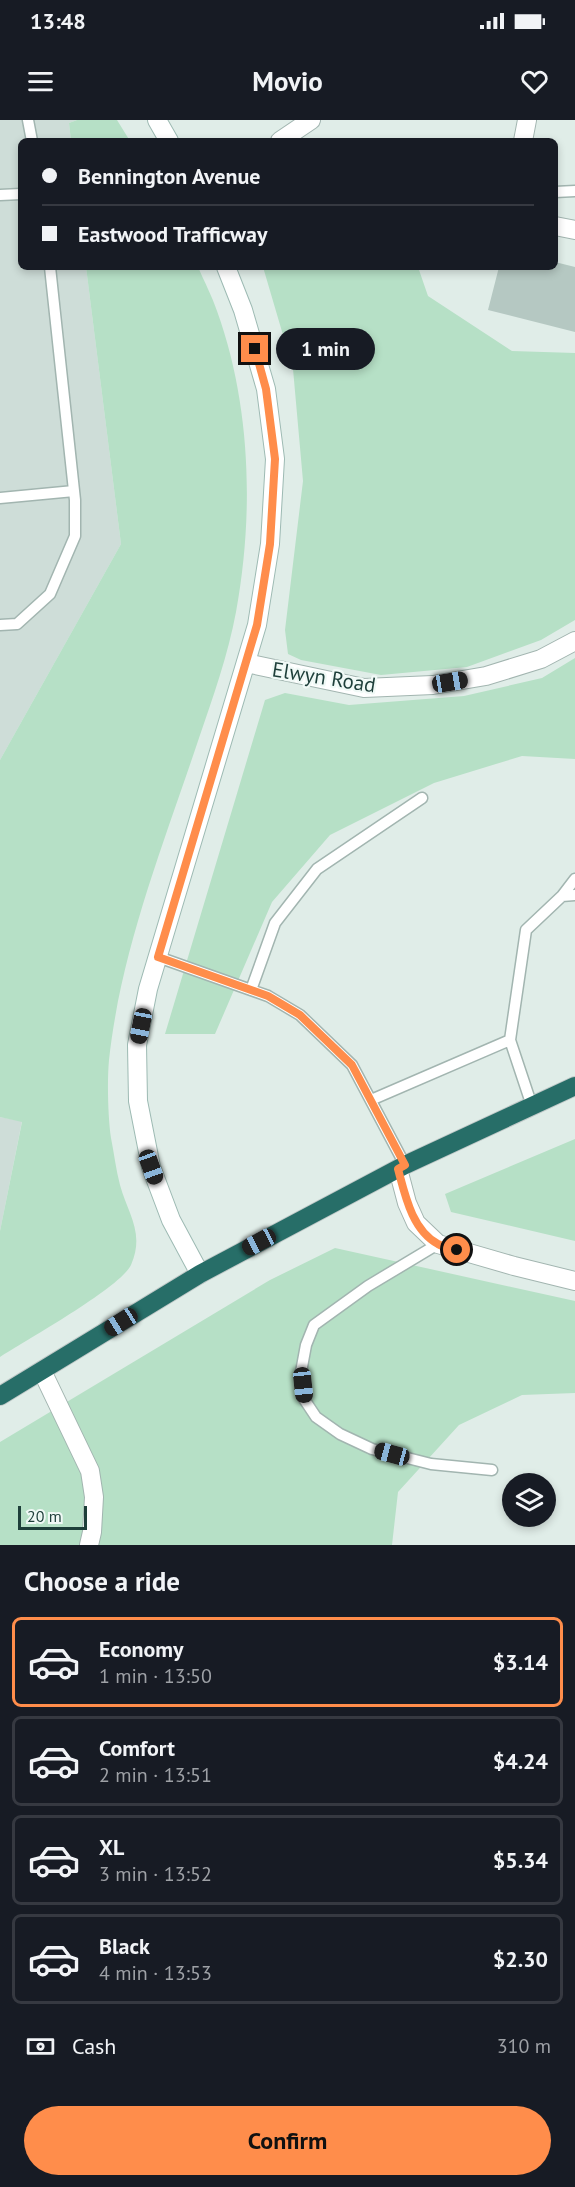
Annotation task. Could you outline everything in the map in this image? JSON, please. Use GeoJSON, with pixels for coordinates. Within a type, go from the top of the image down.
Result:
{"type":"FeatureCollection","features":[{"type":"Feature","properties":{"kind":"highway"},"geometry":{"type":"LineString","coordinates":[[0,1396],[200,1274],[402,1167],[575,1086]]}},
{"type":"Feature","properties":{"kind":"main road"},"geometry":{"type":"LineString","coordinates":[[157,120],[167,138]]}},
{"type":"Feature","properties":{"kind":"main road"},"geometry":{"type":"LineString","coordinates":[[284,138],[311,120]]}},
{"type":"Feature","properties":{"kind":"main road"},"geometry":{"type":"LineString","coordinates":[[524,138],[527,120]]}},
{"type":"Feature","properties":{"kind":"main road"},"geometry":{"type":"LineString","coordinates":[[558,227],[575,230]]}},
{"type":"Feature","properties":{"kind":"main road"},"geometry":{"type":"LineString","coordinates":[[200,1274],[171,1220],[155,1177],[138,1101],[137,1045],[148,989],[257,625],[270,544],[275,459],[266,389],[243,310],[227,270]]}},
{"type":"Feature","properties":{"kind":"main road","name":"Elwyn Road"},"geometry":{"type":"LineString","coordinates":[[246,663],[364,688],[433,685],[486,676],[541,659],[575,641]]}},
{"type":"Feature","properties":{"kind":"main road"},"geometry":{"type":"LineString","coordinates":[[402,1167],[407,1203],[416,1223],[438,1244],[575,1281]]}},
{"type":"Feature","properties":{"kind":"main road"},"geometry":{"type":"LineString","coordinates":[[42,1371],[90,1471],[94,1497],[92,1532],[88,1545]]}},
{"type":"Feature","properties":{"kind":"lane"},"geometry":{"type":"LineString","coordinates":[[28,120],[31,138]]}},
{"type":"Feature","properties":{"kind":"lane"},"geometry":{"type":"LineString","coordinates":[[558,192],[575,190]]}},
{"type":"Feature","properties":{"kind":"lane"},"geometry":{"type":"LineString","coordinates":[[0,195],[18,194]]}},
{"type":"Feature","properties":{"kind":"lane"},"geometry":{"type":"LineString","coordinates":[[0,625],[17,624],[50,594],[75,536],[74,491],[50,270]]}},
{"type":"Feature","properties":{"kind":"lane"},"geometry":{"type":"LineString","coordinates":[[0,498],[74,491]]}},
{"type":"Feature","properties":{"kind":"lane"},"geometry":{"type":"LineString","coordinates":[[250,990],[274,923],[317,869],[422,798]]}},
{"type":"Feature","properties":{"kind":"lane"},"geometry":{"type":"LineString","coordinates":[[532,1106],[510,1040],[526,930],[562,896],[575,879]]}},
{"type":"Feature","properties":{"kind":"lane"},"geometry":{"type":"LineString","coordinates":[[562,896],[575,895]]}},
{"type":"Feature","properties":{"kind":"lane"},"geometry":{"type":"LineString","coordinates":[[158,957],[268,996],[300,1015],[352,1065],[402,1167]]}},
{"type":"Feature","properties":{"kind":"lane"},"geometry":{"type":"LineString","coordinates":[[371,1100],[510,1040]]}},
{"type":"Feature","properties":{"kind":"lane"},"geometry":{"type":"LineString","coordinates":[[438,1244],[368,1286],[314,1325],[306,1345],[301,1372],[304,1399],[316,1418],[340,1434],[372,1449],[431,1464],[492,1470]]}},
{"type":"Feature","properties":{"kind":"shaded area"},"geometry":{"type":"Polygon","coordinates":[[[0,120],[77,120],[69,123],[71,138],[18,138],[18,270],[86,270],[121,544],[0,760],[0,120]]]}},
{"type":"Feature","properties":{"kind":"shaded area"},"geometry":{"type":"Polygon","coordinates":[[[0,1117],[22,1121],[0,1231],[0,1117]]]}},
{"type":"Feature","properties":{"kind":"green space"},"geometry":{"type":"Polygon","coordinates":[[[77,120],[117,120],[128,138],[71,138],[69,123],[77,120]]]}},
{"type":"Feature","properties":{"kind":"green space"},"geometry":{"type":"Polygon","coordinates":[[[86,270],[199,270],[217,311],[237,384],[246,460],[245,537],[242,575],[229,644],[145,897],[123,978],[115,1019],[108,1069],[109,1120],[119,1179],[136,1233],[135,1254],[124,1275],[92,1300],[0,1357],[0,1231],[22,1122],[0,1117],[0,760],[121,544],[86,270]]]}},
{"type":"Feature","properties":{"kind":"green space"},"geometry":{"type":"Polygon","coordinates":[[[264,270],[419,270],[428,296],[512,351],[575,353],[575,620],[541,640],[467,667],[381,675],[301,660],[288,654],[285,630],[303,481],[293,369],[264,270]]]}},
{"type":"Feature","properties":{"kind":"green space"},"geometry":{"type":"Polygon","coordinates":[[[575,658],[575,759],[522,756],[434,783],[330,835],[272,902],[215,1034],[165,1034],[265,700],[285,693],[349,705],[464,696],[542,678],[575,658]]]}},
{"type":"Feature","properties":{"kind":"green space"},"geometry":{"type":"Polygon","coordinates":[[[575,1139],[575,1241],[451,1212],[445,1194],[575,1139]]]}},
{"type":"Feature","properties":{"kind":"green space"},"geometry":{"type":"Polygon","coordinates":[[[335,1248],[575,1301],[575,1393],[522,1395],[459,1425],[398,1492],[392,1545],[0,1545],[0,1442],[270,1280],[335,1248]]]}},
{"type":"Feature","properties":{"kind":"building"},"geometry":{"type":"Polygon","coordinates":[[[558,263],[575,267],[575,332],[488,310],[498,270],[558,270],[558,263]]]}},
{"type":"Feature","properties":{"kind":"route"},"geometry":{"type":"LineString","coordinates":[[255,349],[266,389],[275,459],[270,544],[257,625],[158,957],[268,996],[300,1015],[352,1065],[405,1165],[398,1169],[407,1203],[416,1223],[438,1244],[457,1250]]}}]}
